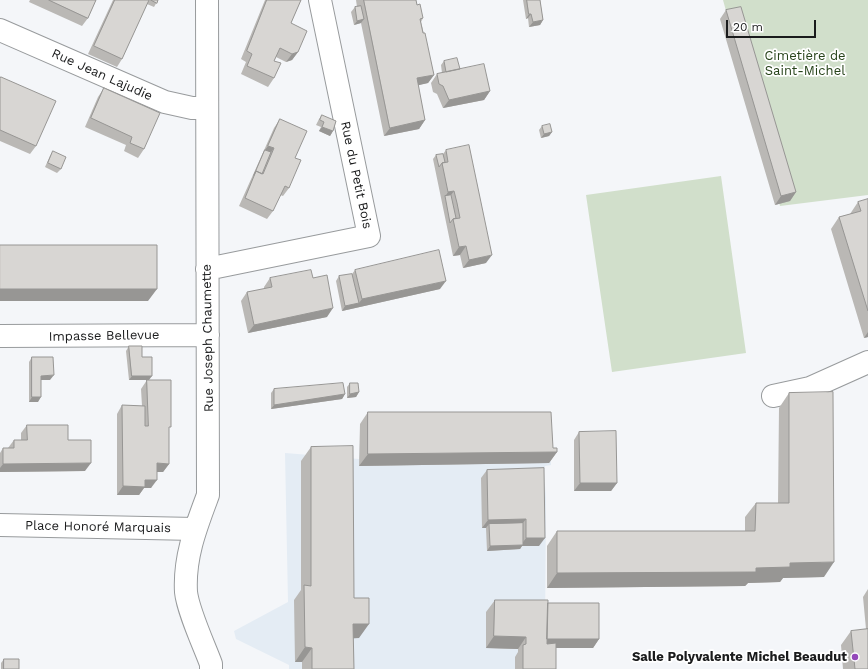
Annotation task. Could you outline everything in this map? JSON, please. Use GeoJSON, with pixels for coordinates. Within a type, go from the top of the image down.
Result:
{"type":"FeatureCollection","features":[{"type":"Feature","properties":{"kind":"street","name":"Rue Joseph Chaumette"},"geometry":{"type":"LineString","coordinates":[[207,0],[208,495],[195,529],[187,556],[186,593],[211,664],[211,669]]}},
{"type":"Feature","properties":{"kind":"street","name":"Rue du Petit Bois"},"geometry":{"type":"LineString","coordinates":[[207,269],[368,236],[320,0]]}},
{"type":"Feature","properties":{"kind":"street","name":"Rue Jean Lajudie"},"geometry":{"type":"LineString","coordinates":[[0,30],[164,102],[192,108],[207,108]]}},
{"type":"Feature","properties":{"kind":"street","name":"Impasse Bellevue"},"geometry":{"type":"LineString","coordinates":[[0,336],[208,335]]}},
{"type":"Feature","properties":{"kind":"street"},"geometry":{"type":"LineString","coordinates":[[773,396],[810,388],[868,362]]}},
{"type":"Feature","properties":{"kind":"street","name":"Place Honoré Marquais"},"geometry":{"type":"LineString","coordinates":[[0,525],[195,529]]}},
{"type":"Feature","properties":{"kind":"shaded area"},"geometry":{"type":"Polygon","coordinates":[[[361,423],[549,424],[551,465],[545,466],[544,472],[546,498],[545,636],[551,669],[289,669],[289,665],[236,639],[234,631],[288,602],[285,453],[359,459],[361,423]]]}},
{"type":"Feature","properties":{"kind":"green space","name":"Cimetière de Saint-Michel"},"geometry":{"type":"Polygon","coordinates":[[[723,0],[868,0],[868,195],[780,206],[723,0]]]}},
{"type":"Feature","properties":{"kind":"green space"},"geometry":{"type":"Polygon","coordinates":[[[721,176],[746,353],[612,372],[586,195],[721,176]]]}},
{"type":"Feature","properties":{"kind":"building"},"geometry":{"type":"Polygon","coordinates":[[[49,0],[96,0],[88,18],[49,0]]]}},
{"type":"Feature","properties":{"kind":"building"},"geometry":{"type":"Polygon","coordinates":[[[115,0],[149,0],[122,59],[94,46],[115,0]]]}},
{"type":"Feature","properties":{"kind":"building"},"geometry":{"type":"Polygon","coordinates":[[[151,0],[158,0],[157,3],[151,0]]]}},
{"type":"Feature","properties":{"kind":"building"},"geometry":{"type":"Polygon","coordinates":[[[267,0],[301,0],[291,23],[307,31],[298,52],[292,54],[280,48],[274,61],[281,63],[274,78],[247,66],[252,54],[247,51],[267,0]]]}},
{"type":"Feature","properties":{"kind":"building"},"geometry":{"type":"Polygon","coordinates":[[[364,0],[416,0],[417,5],[420,4],[423,18],[420,19],[423,33],[425,33],[434,75],[417,78],[425,120],[390,128],[364,0]]]}},
{"type":"Feature","properties":{"kind":"building"},"geometry":{"type":"Polygon","coordinates":[[[527,0],[540,0],[543,20],[533,22],[531,14],[529,14],[527,0]]]}},
{"type":"Feature","properties":{"kind":"building"},"geometry":{"type":"Polygon","coordinates":[[[361,6],[364,19],[357,21],[355,7],[361,6]]]}},
{"type":"Feature","properties":{"kind":"building"},"geometry":{"type":"Polygon","coordinates":[[[741,7],[796,192],[781,196],[726,10],[741,7]]]}},
{"type":"Feature","properties":{"kind":"building"},"geometry":{"type":"Polygon","coordinates":[[[457,58],[460,69],[446,72],[444,61],[457,58]]]}},
{"type":"Feature","properties":{"kind":"building"},"geometry":{"type":"Polygon","coordinates":[[[484,64],[490,91],[449,100],[443,86],[439,84],[437,74],[484,64]]]}},
{"type":"Feature","properties":{"kind":"building"},"geometry":{"type":"Polygon","coordinates":[[[1,77],[56,101],[36,146],[0,130],[1,77]]]}},
{"type":"Feature","properties":{"kind":"building"},"geometry":{"type":"Polygon","coordinates":[[[104,88],[160,113],[144,149],[130,143],[132,137],[91,118],[104,88]]]}},
{"type":"Feature","properties":{"kind":"building"},"geometry":{"type":"Polygon","coordinates":[[[322,115],[336,121],[333,131],[322,127],[324,122],[320,120],[322,115]]]}},
{"type":"Feature","properties":{"kind":"building"},"geometry":{"type":"Polygon","coordinates":[[[280,119],[307,131],[295,158],[301,160],[289,188],[285,186],[273,211],[245,198],[256,171],[263,174],[274,148],[268,146],[280,119]]]}},
{"type":"Feature","properties":{"kind":"building"},"geometry":{"type":"Polygon","coordinates":[[[550,124],[552,132],[544,134],[542,126],[550,124]]]}},
{"type":"Feature","properties":{"kind":"building"},"geometry":{"type":"Polygon","coordinates":[[[469,145],[492,255],[469,260],[466,246],[459,247],[453,219],[460,218],[457,203],[454,191],[448,192],[442,163],[448,162],[446,150],[469,145]]]}},
{"type":"Feature","properties":{"kind":"building"},"geometry":{"type":"Polygon","coordinates":[[[265,150],[271,152],[262,174],[256,171],[254,175],[265,150]]]}},
{"type":"Feature","properties":{"kind":"building"},"geometry":{"type":"Polygon","coordinates":[[[53,151],[66,157],[61,169],[48,163],[53,151]]]}},
{"type":"Feature","properties":{"kind":"building"},"geometry":{"type":"Polygon","coordinates":[[[443,154],[445,162],[439,167],[436,155],[443,154]]]}},
{"type":"Feature","properties":{"kind":"building"},"geometry":{"type":"Polygon","coordinates":[[[451,195],[456,218],[450,223],[445,196],[451,195]]]}},
{"type":"Feature","properties":{"kind":"building"},"geometry":{"type":"Polygon","coordinates":[[[868,199],[868,311],[839,217],[861,211],[858,202],[868,199]]]}},
{"type":"Feature","properties":{"kind":"building"},"geometry":{"type":"Polygon","coordinates":[[[0,245],[157,245],[157,289],[0,289],[0,245]]]}},
{"type":"Feature","properties":{"kind":"building"},"geometry":{"type":"Polygon","coordinates":[[[439,250],[446,281],[362,299],[355,270],[439,250]]]}},
{"type":"Feature","properties":{"kind":"building"},"geometry":{"type":"Polygon","coordinates":[[[311,270],[313,278],[327,275],[333,308],[254,325],[247,292],[272,287],[270,278],[311,270]]]}},
{"type":"Feature","properties":{"kind":"building"},"geometry":{"type":"Polygon","coordinates":[[[352,274],[359,303],[345,306],[339,276],[352,274]]]}},
{"type":"Feature","properties":{"kind":"building"},"geometry":{"type":"Polygon","coordinates":[[[129,346],[142,346],[142,357],[152,357],[152,376],[132,376],[129,346]]]}},
{"type":"Feature","properties":{"kind":"building"},"geometry":{"type":"Polygon","coordinates":[[[32,357],[53,357],[54,375],[41,376],[41,397],[32,397],[32,357]]]}},
{"type":"Feature","properties":{"kind":"building"},"geometry":{"type":"Polygon","coordinates":[[[147,380],[171,380],[169,464],[157,463],[157,480],[145,480],[145,487],[123,486],[122,405],[145,406],[145,426],[148,426],[147,380]]]}},
{"type":"Feature","properties":{"kind":"building"},"geometry":{"type":"Polygon","coordinates":[[[343,383],[345,394],[274,405],[274,389],[343,383]]]}},
{"type":"Feature","properties":{"kind":"building"},"geometry":{"type":"Polygon","coordinates":[[[350,383],[358,383],[359,392],[350,394],[350,383]]]}},
{"type":"Feature","properties":{"kind":"building"},"geometry":{"type":"Polygon","coordinates":[[[833,392],[834,562],[790,563],[790,567],[756,568],[756,572],[557,573],[557,531],[755,531],[756,503],[789,503],[789,393],[833,392]]]}},
{"type":"Feature","properties":{"kind":"building"},"geometry":{"type":"Polygon","coordinates":[[[368,412],[551,412],[553,448],[557,448],[557,452],[368,454],[368,412]]]}},
{"type":"Feature","properties":{"kind":"building"},"geometry":{"type":"Polygon","coordinates":[[[27,425],[68,425],[68,440],[91,440],[91,463],[3,464],[3,448],[14,448],[14,440],[27,440],[27,425]]]}},
{"type":"Feature","properties":{"kind":"building"},"geometry":{"type":"Polygon","coordinates":[[[616,431],[617,483],[580,483],[579,432],[616,431]]]}},
{"type":"Feature","properties":{"kind":"building"},"geometry":{"type":"Polygon","coordinates":[[[353,446],[354,598],[369,598],[369,624],[353,624],[354,669],[312,669],[312,648],[305,647],[304,585],[311,586],[311,447],[353,446]]]}},
{"type":"Feature","properties":{"kind":"building"},"geometry":{"type":"Polygon","coordinates":[[[544,468],[545,538],[526,538],[526,519],[488,520],[487,470],[544,468]]]}},
{"type":"Feature","properties":{"kind":"building"},"geometry":{"type":"Polygon","coordinates":[[[523,523],[523,545],[490,546],[489,524],[523,523]]]}},
{"type":"Feature","properties":{"kind":"building"},"geometry":{"type":"Polygon","coordinates":[[[495,600],[548,600],[547,644],[556,643],[556,669],[523,669],[523,645],[526,644],[526,637],[494,636],[495,600]]]}},
{"type":"Feature","properties":{"kind":"building"},"geometry":{"type":"Polygon","coordinates":[[[548,603],[599,603],[599,639],[547,639],[548,603]]]}},
{"type":"Feature","properties":{"kind":"building"},"geometry":{"type":"Polygon","coordinates":[[[868,629],[868,669],[855,669],[851,631],[868,629]]]}},
{"type":"Feature","properties":{"kind":"building"},"geometry":{"type":"Polygon","coordinates":[[[4,659],[19,659],[19,669],[4,669],[4,659]]]}},
{"type":"Feature","properties":{"kind":"place","name":"Salle Polyvalente Michel Beaudut"},"geometry":{"type":"Point","coordinates":[855,657]}}]}
